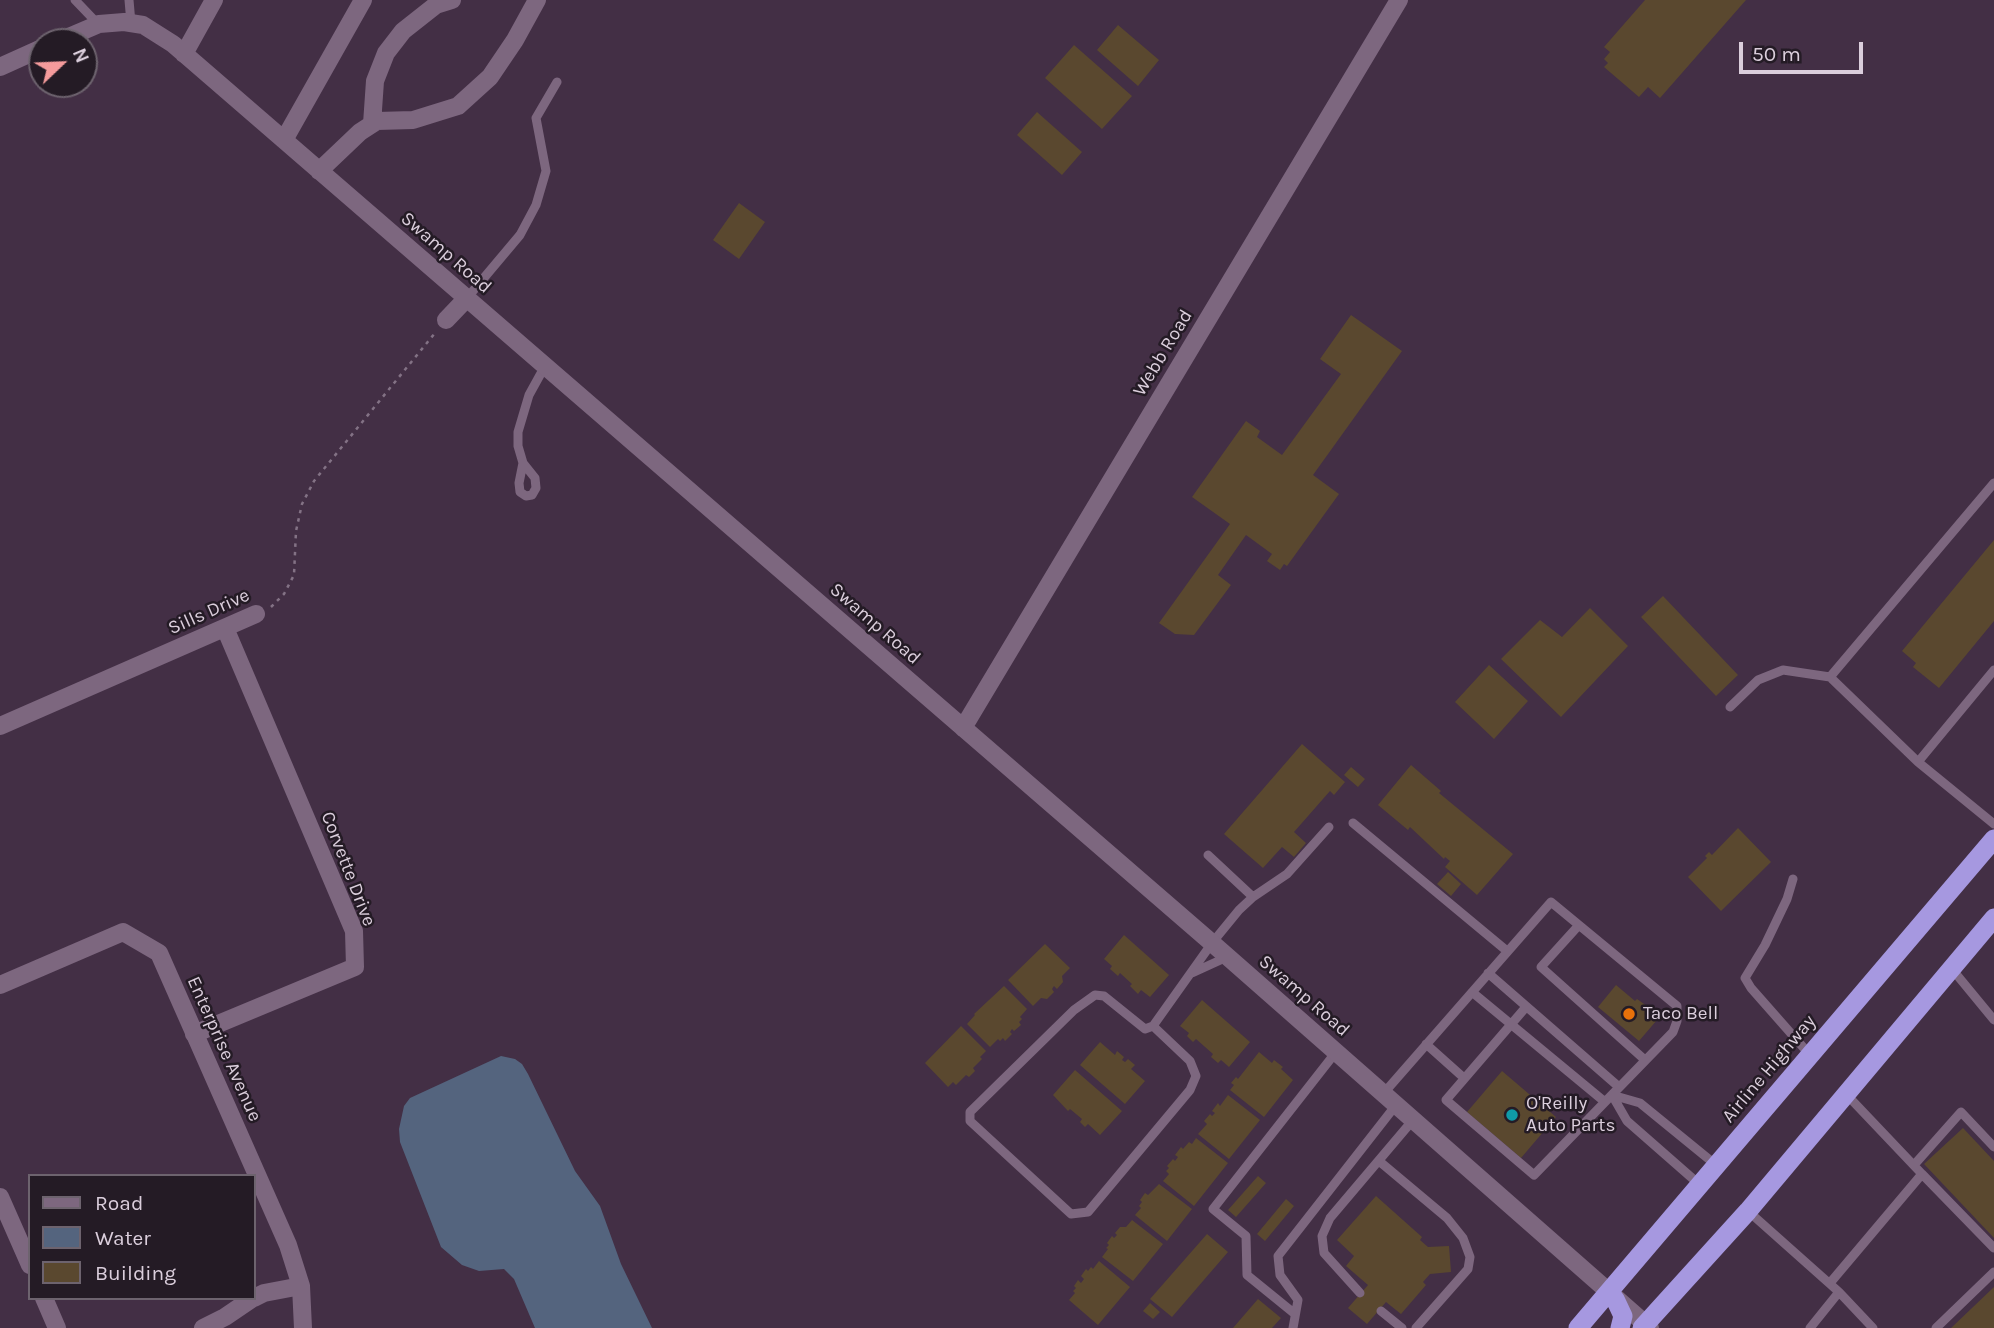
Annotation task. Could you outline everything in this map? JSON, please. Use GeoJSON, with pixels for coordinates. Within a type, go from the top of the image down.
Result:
{"type":"FeatureCollection","features":[{"type":"Feature","properties":{"kind":"highway","name":"Airline Highway"},"geometry":{"type":"LineString","coordinates":[[1582,1326],[1611,1295],[1994,839]]}},
{"type":"Feature","properties":{"kind":"highway"},"geometry":{"type":"LineString","coordinates":[[1646,1327],[1847,1095],[1994,919]]}},
{"type":"Feature","properties":{"kind":"highway"},"geometry":{"type":"LineString","coordinates":[[1611,1295],[1623,1316],[1620,1328]]}},
{"type":"Feature","properties":{"kind":"street"},"geometry":{"type":"LineString","coordinates":[[184,54],[214,0]]}},
{"type":"Feature","properties":{"kind":"street"},"geometry":{"type":"LineString","coordinates":[[284,141],[363,0]]}},
{"type":"Feature","properties":{"kind":"street"},"geometry":{"type":"LineString","coordinates":[[372,124],[375,82],[386,53],[402,32],[436,5],[452,0]]}},
{"type":"Feature","properties":{"kind":"street"},"geometry":{"type":"LineString","coordinates":[[319,171],[360,132],[377,121],[413,120],[458,106],[490,77],[537,0]]}},
{"type":"Feature","properties":{"kind":"street","name":"Webb Road"},"geometry":{"type":"LineString","coordinates":[[963,727],[1399,0]]}},
{"type":"Feature","properties":{"kind":"street","name":"Swamp Road"},"geometry":{"type":"LineString","coordinates":[[99,24],[143,25],[159,33],[184,54],[1212,943],[1646,1327]]}},
{"type":"Feature","properties":{"kind":"street"},"geometry":{"type":"LineString","coordinates":[[90,28],[99,24]]}},
{"type":"Feature","properties":{"kind":"street"},"geometry":{"type":"LineString","coordinates":[[0,66],[28,54]]}},
{"type":"Feature","properties":{"kind":"street"},"geometry":{"type":"LineString","coordinates":[[446,320],[467,298]]}},
{"type":"Feature","properties":{"kind":"street","name":"Sills Drive"},"geometry":{"type":"LineString","coordinates":[[0,726],[256,614]]}},
{"type":"Feature","properties":{"kind":"street","name":"Corvette Drive"},"geometry":{"type":"LineString","coordinates":[[194,1034],[355,967],[354,931],[225,628]]}},
{"type":"Feature","properties":{"kind":"street","name":"Enterprise Avenue"},"geometry":{"type":"LineString","coordinates":[[0,985],[123,932],[159,953],[288,1245],[301,1286],[303,1328]]}},
{"type":"Feature","properties":{"kind":"street"},"geometry":{"type":"LineString","coordinates":[[0,1197],[28,1260]]}},
{"type":"Feature","properties":{"kind":"street"},"geometry":{"type":"LineString","coordinates":[[256,1297],[301,1286]]}},
{"type":"Feature","properties":{"kind":"street"},"geometry":{"type":"LineString","coordinates":[[45,1300],[57,1328]]}},
{"type":"Feature","properties":{"kind":"street"},"geometry":{"type":"LineString","coordinates":[[203,1328],[250,1300]]}},
{"type":"Feature","properties":{"kind":"lane"},"geometry":{"type":"LineString","coordinates":[[75,0],[99,24]]}},
{"type":"Feature","properties":{"kind":"lane"},"geometry":{"type":"LineString","coordinates":[[129,0],[131,23]]}},
{"type":"Feature","properties":{"kind":"lane"},"geometry":{"type":"LineString","coordinates":[[467,298],[520,235],[536,205],[546,171],[536,118],[557,82]]}},
{"type":"Feature","properties":{"kind":"lane"},"geometry":{"type":"LineString","coordinates":[[523,463],[518,446],[521,418],[529,395],[545,366]]}},
{"type":"Feature","properties":{"kind":"lane"},"geometry":{"type":"LineString","coordinates":[[1830,677],[1994,483]]}},
{"type":"Feature","properties":{"kind":"lane"},"geometry":{"type":"LineString","coordinates":[[1730,707],[1758,680],[1783,670],[1830,677],[1918,762],[1994,824]]}},
{"type":"Feature","properties":{"kind":"lane"},"geometry":{"type":"LineString","coordinates":[[1918,762],[1994,670]]}},
{"type":"Feature","properties":{"kind":"lane"},"geometry":{"type":"LineString","coordinates":[[1353,823],[1507,951]]}},
{"type":"Feature","properties":{"kind":"lane"},"geometry":{"type":"LineString","coordinates":[[1153,1026],[1190,1061],[1196,1076],[1190,1090],[1088,1212],[1071,1214],[970,1121],[970,1112],[1074,1010],[1094,995],[1104,996],[1145,1029],[1153,1026],[1212,943],[1253,897],[1287,874],[1329,827]]}},
{"type":"Feature","properties":{"kind":"lane"},"geometry":{"type":"LineString","coordinates":[[1208,855],[1253,897]]}},
{"type":"Feature","properties":{"kind":"lane"},"geometry":{"type":"LineString","coordinates":[[1793,879],[1787,899],[1765,945],[1745,978],[1810,1055]]}},
{"type":"Feature","properties":{"kind":"lane"},"geometry":{"type":"LineString","coordinates":[[1304,1328],[1293,1327],[1298,1300],[1280,1275],[1278,1256],[1426,1044],[1550,902],[1676,1006],[1677,1021],[1673,1031],[1534,1175],[1446,1100],[1526,1007]]}},
{"type":"Feature","properties":{"kind":"lane"},"geometry":{"type":"LineString","coordinates":[[1579,925],[1541,967],[1645,1060]]}},
{"type":"Feature","properties":{"kind":"lane"},"geometry":{"type":"LineString","coordinates":[[1191,973],[1228,957]]}},
{"type":"Feature","properties":{"kind":"lane"},"geometry":{"type":"LineString","coordinates":[[1952,969],[1994,1020]]}},
{"type":"Feature","properties":{"kind":"lane"},"geometry":{"type":"LineString","coordinates":[[1488,973],[1619,1087]]}},
{"type":"Feature","properties":{"kind":"lane"},"geometry":{"type":"LineString","coordinates":[[1472,992],[1608,1098],[1627,1121],[1700,1186]]}},
{"type":"Feature","properties":{"kind":"lane"},"geometry":{"type":"LineString","coordinates":[[1426,1044],[1464,1078]]}},
{"type":"Feature","properties":{"kind":"lane"},"geometry":{"type":"LineString","coordinates":[[1295,1314],[1247,1275],[1246,1236],[1213,1209],[1336,1052]]}},
{"type":"Feature","properties":{"kind":"lane"},"geometry":{"type":"LineString","coordinates":[[1847,1095],[1994,1248]]}},
{"type":"Feature","properties":{"kind":"lane"},"geometry":{"type":"LineString","coordinates":[[1608,1098],[1640,1103],[1717,1166]]}},
{"type":"Feature","properties":{"kind":"lane"},"geometry":{"type":"LineString","coordinates":[[1914,1165],[1961,1112],[1994,1147]]}},
{"type":"Feature","properties":{"kind":"lane"},"geometry":{"type":"LineString","coordinates":[[1360,1293],[1324,1253],[1322,1236],[1330,1218],[1413,1120]]}},
{"type":"Feature","properties":{"kind":"lane"},"geometry":{"type":"LineString","coordinates":[[1378,1161],[1447,1218],[1462,1238],[1471,1257],[1468,1269],[1416,1328]]}},
{"type":"Feature","properties":{"kind":"lane"},"geometry":{"type":"LineString","coordinates":[[1830,1283],[1922,1174]]}},
{"type":"Feature","properties":{"kind":"lane"},"geometry":{"type":"LineString","coordinates":[[1748,1211],[1830,1283],[1873,1328]]}},
{"type":"Feature","properties":{"kind":"lane"},"geometry":{"type":"LineString","coordinates":[[1936,1328],[1994,1272]]}},
{"type":"Feature","properties":{"kind":"lane"},"geometry":{"type":"LineString","coordinates":[[1810,1328],[1839,1292]]}},
{"type":"Feature","properties":{"kind":"lane"},"geometry":{"type":"LineString","coordinates":[[1381,1311],[1402,1328]]}},
{"type":"Feature","properties":{"kind":"path","name":"Sills Drive"},"geometry":{"type":"LineString","coordinates":[[256,614],[272,607],[284,594],[294,575],[296,531],[302,504],[314,481],[446,320]]}},
{"type":"Feature","properties":{"kind":"water"},"geometry":{"type":"Polygon","coordinates":[[[501,1056],[515,1059],[528,1074],[575,1171],[600,1206],[621,1264],[652,1328],[535,1328],[514,1279],[504,1269],[479,1271],[462,1265],[441,1247],[400,1142],[399,1129],[404,1106],[410,1098],[501,1056]]]}},
{"type":"Feature","properties":{"kind":"building"},"geometry":{"type":"Polygon","coordinates":[[[1645,0],[1746,0],[1660,98],[1648,87],[1639,97],[1604,67],[1608,63],[1604,59],[1610,52],[1604,47],[1645,0]]]}},
{"type":"Feature","properties":{"kind":"building"},"geometry":{"type":"Polygon","coordinates":[[[1118,25],[1159,60],[1138,86],[1097,50],[1118,25]]]}},
{"type":"Feature","properties":{"kind":"building"},"geometry":{"type":"Polygon","coordinates":[[[1074,45],[1132,96],[1102,129],[1045,78],[1074,45]]]}},
{"type":"Feature","properties":{"kind":"building"},"geometry":{"type":"Polygon","coordinates":[[[1037,112],[1082,152],[1062,175],[1017,135],[1037,112]]]}},
{"type":"Feature","properties":{"kind":"building"},"geometry":{"type":"Polygon","coordinates":[[[739,203],[765,222],[739,259],[713,240],[739,203]]]}},
{"type":"Feature","properties":{"kind":"building"},"geometry":{"type":"Polygon","coordinates":[[[1351,315],[1402,351],[1313,475],[1339,494],[1287,566],[1284,564],[1280,570],[1267,561],[1272,554],[1246,535],[1218,575],[1231,585],[1194,635],[1175,634],[1159,623],[1230,524],[1192,497],[1246,421],[1260,431],[1257,437],[1282,455],[1341,374],[1320,359],[1351,315]]]}},
{"type":"Feature","properties":{"kind":"building"},"geometry":{"type":"Polygon","coordinates":[[[1994,540],[1994,621],[1939,688],[1913,667],[1916,663],[1902,651],[1994,540]]]}},
{"type":"Feature","properties":{"kind":"building"},"geometry":{"type":"Polygon","coordinates":[[[1663,596],[1738,675],[1716,696],[1641,617],[1663,596]]]}},
{"type":"Feature","properties":{"kind":"building"},"geometry":{"type":"Polygon","coordinates":[[[1590,608],[1628,646],[1561,717],[1501,659],[1540,620],[1562,637],[1590,608]]]}},
{"type":"Feature","properties":{"kind":"building"},"geometry":{"type":"Polygon","coordinates":[[[1489,665],[1528,701],[1494,739],[1455,702],[1489,665]]]}},
{"type":"Feature","properties":{"kind":"building"},"geometry":{"type":"Polygon","coordinates":[[[1302,744],[1345,782],[1334,795],[1330,791],[1294,832],[1306,843],[1294,857],[1282,847],[1263,868],[1224,834],[1302,744]]]}},
{"type":"Feature","properties":{"kind":"building"},"geometry":{"type":"Polygon","coordinates":[[[1411,765],[1441,791],[1439,793],[1513,854],[1477,895],[1445,867],[1450,861],[1445,857],[1444,859],[1410,827],[1408,830],[1378,805],[1411,765]]]}},
{"type":"Feature","properties":{"kind":"building"},"geometry":{"type":"Polygon","coordinates":[[[1351,767],[1365,779],[1358,787],[1344,775],[1351,767]]]}},
{"type":"Feature","properties":{"kind":"building"},"geometry":{"type":"Polygon","coordinates":[[[1738,828],[1771,862],[1721,911],[1688,877],[1707,858],[1705,856],[1709,852],[1712,855],[1738,828]]]}},
{"type":"Feature","properties":{"kind":"building"},"geometry":{"type":"Polygon","coordinates":[[[1448,872],[1461,884],[1451,896],[1437,884],[1448,872]]]}},
{"type":"Feature","properties":{"kind":"building"},"geometry":{"type":"Polygon","coordinates":[[[1124,935],[1169,975],[1150,997],[1141,990],[1138,994],[1120,973],[1118,976],[1110,969],[1112,966],[1104,959],[1124,935]]]}},
{"type":"Feature","properties":{"kind":"building"},"geometry":{"type":"Polygon","coordinates":[[[1045,944],[1070,968],[1062,976],[1063,982],[1057,989],[1054,986],[1054,992],[1047,999],[1041,998],[1033,1006],[1008,980],[1045,944]]]}},
{"type":"Feature","properties":{"kind":"building","name":"Taco Bell"},"geometry":{"type":"Polygon","coordinates":[[[1616,985],[1635,1001],[1637,999],[1647,1006],[1644,1009],[1657,1020],[1639,1041],[1598,1007],[1616,985]]]}},
{"type":"Feature","properties":{"kind":"building"},"geometry":{"type":"Polygon","coordinates":[[[1004,986],[1027,1009],[1020,1017],[1021,1025],[1014,1031],[1012,1029],[1012,1034],[1005,1041],[1003,1038],[1000,1041],[998,1039],[990,1047],[967,1024],[1004,986]]]}},
{"type":"Feature","properties":{"kind":"building"},"geometry":{"type":"Polygon","coordinates":[[[1202,1000],[1250,1042],[1229,1067],[1221,1060],[1218,1063],[1211,1057],[1213,1054],[1196,1039],[1193,1042],[1187,1036],[1189,1033],[1180,1026],[1202,1000]]]}},
{"type":"Feature","properties":{"kind":"building"},"geometry":{"type":"Polygon","coordinates":[[[961,1026],[986,1051],[969,1077],[966,1075],[956,1085],[953,1082],[948,1087],[925,1063],[961,1026]]]}},
{"type":"Feature","properties":{"kind":"building"},"geometry":{"type":"Polygon","coordinates":[[[1100,1042],[1115,1055],[1117,1051],[1124,1057],[1122,1060],[1125,1062],[1128,1059],[1135,1065],[1131,1069],[1145,1081],[1125,1104],[1080,1065],[1100,1042]]]}},
{"type":"Feature","properties":{"kind":"building"},"geometry":{"type":"Polygon","coordinates":[[[1259,1052],[1272,1063],[1274,1060],[1283,1067],[1281,1069],[1293,1080],[1264,1117],[1230,1090],[1234,1085],[1231,1083],[1236,1077],[1238,1079],[1259,1052]]]}},
{"type":"Feature","properties":{"kind":"building"},"geometry":{"type":"Polygon","coordinates":[[[1075,1070],[1122,1111],[1100,1135],[1088,1124],[1085,1127],[1080,1122],[1082,1119],[1070,1109],[1068,1111],[1053,1095],[1075,1070]]]}},
{"type":"Feature","properties":{"kind":"building","name":"O'Reilly Auto Parts"},"geometry":{"type":"Polygon","coordinates":[[[1502,1071],[1556,1117],[1521,1158],[1467,1112],[1502,1071]]]}},
{"type":"Feature","properties":{"kind":"building"},"geometry":{"type":"Polygon","coordinates":[[[1228,1095],[1260,1120],[1229,1159],[1198,1134],[1207,1124],[1204,1121],[1210,1114],[1212,1116],[1215,1113],[1212,1111],[1218,1103],[1220,1106],[1228,1095]]]}},
{"type":"Feature","properties":{"kind":"building"},"geometry":{"type":"Polygon","coordinates":[[[1963,1128],[1994,1161],[1994,1238],[1924,1164],[1963,1128]]]}},
{"type":"Feature","properties":{"kind":"building"},"geometry":{"type":"Polygon","coordinates":[[[1196,1138],[1228,1163],[1194,1206],[1163,1181],[1169,1174],[1166,1171],[1169,1168],[1167,1166],[1178,1157],[1175,1155],[1181,1147],[1183,1149],[1189,1142],[1192,1144],[1196,1138]]]}},
{"type":"Feature","properties":{"kind":"building"},"geometry":{"type":"Polygon","coordinates":[[[1258,1176],[1266,1183],[1236,1217],[1228,1210],[1258,1176]]]}},
{"type":"Feature","properties":{"kind":"building"},"geometry":{"type":"Polygon","coordinates":[[[1159,1184],[1192,1209],[1167,1241],[1135,1215],[1141,1208],[1140,1200],[1145,1193],[1148,1195],[1159,1184]]]}},
{"type":"Feature","properties":{"kind":"building"},"geometry":{"type":"Polygon","coordinates":[[[1376,1196],[1422,1237],[1420,1240],[1428,1247],[1449,1246],[1451,1272],[1430,1274],[1423,1282],[1426,1285],[1401,1314],[1386,1302],[1367,1324],[1348,1308],[1368,1285],[1346,1266],[1354,1256],[1337,1240],[1376,1196]]]}},
{"type":"Feature","properties":{"kind":"building"},"geometry":{"type":"Polygon","coordinates":[[[1286,1199],[1294,1206],[1265,1241],[1257,1234],[1286,1199]]]}},
{"type":"Feature","properties":{"kind":"building"},"geometry":{"type":"Polygon","coordinates":[[[1132,1220],[1163,1244],[1133,1281],[1102,1257],[1112,1236],[1114,1238],[1120,1227],[1126,1227],[1132,1220]]]}},
{"type":"Feature","properties":{"kind":"building"},"geometry":{"type":"Polygon","coordinates":[[[1207,1234],[1228,1252],[1172,1317],[1150,1299],[1207,1234]]]}},
{"type":"Feature","properties":{"kind":"building"},"geometry":{"type":"Polygon","coordinates":[[[1099,1261],[1130,1287],[1098,1325],[1069,1300],[1075,1293],[1074,1286],[1078,1280],[1081,1283],[1084,1279],[1081,1276],[1086,1269],[1093,1269],[1099,1261]]]}},
{"type":"Feature","properties":{"kind":"building"},"geometry":{"type":"Polygon","coordinates":[[[1994,1287],[1994,1328],[1951,1328],[1994,1287]]]}},
{"type":"Feature","properties":{"kind":"building"},"geometry":{"type":"Polygon","coordinates":[[[1258,1299],[1281,1318],[1272,1328],[1233,1328],[1258,1299]]]}},
{"type":"Feature","properties":{"kind":"building"},"geometry":{"type":"Polygon","coordinates":[[[1150,1303],[1160,1312],[1153,1319],[1143,1311],[1150,1303]]]}},
{"type":"Feature","properties":{"kind":"place","name":"Taco Bell"},"geometry":{"type":"Point","coordinates":[1629,1014]}},
{"type":"Feature","properties":{"kind":"place","name":"O'Reilly Auto Parts"},"geometry":{"type":"Point","coordinates":[1512,1115]}}]}
